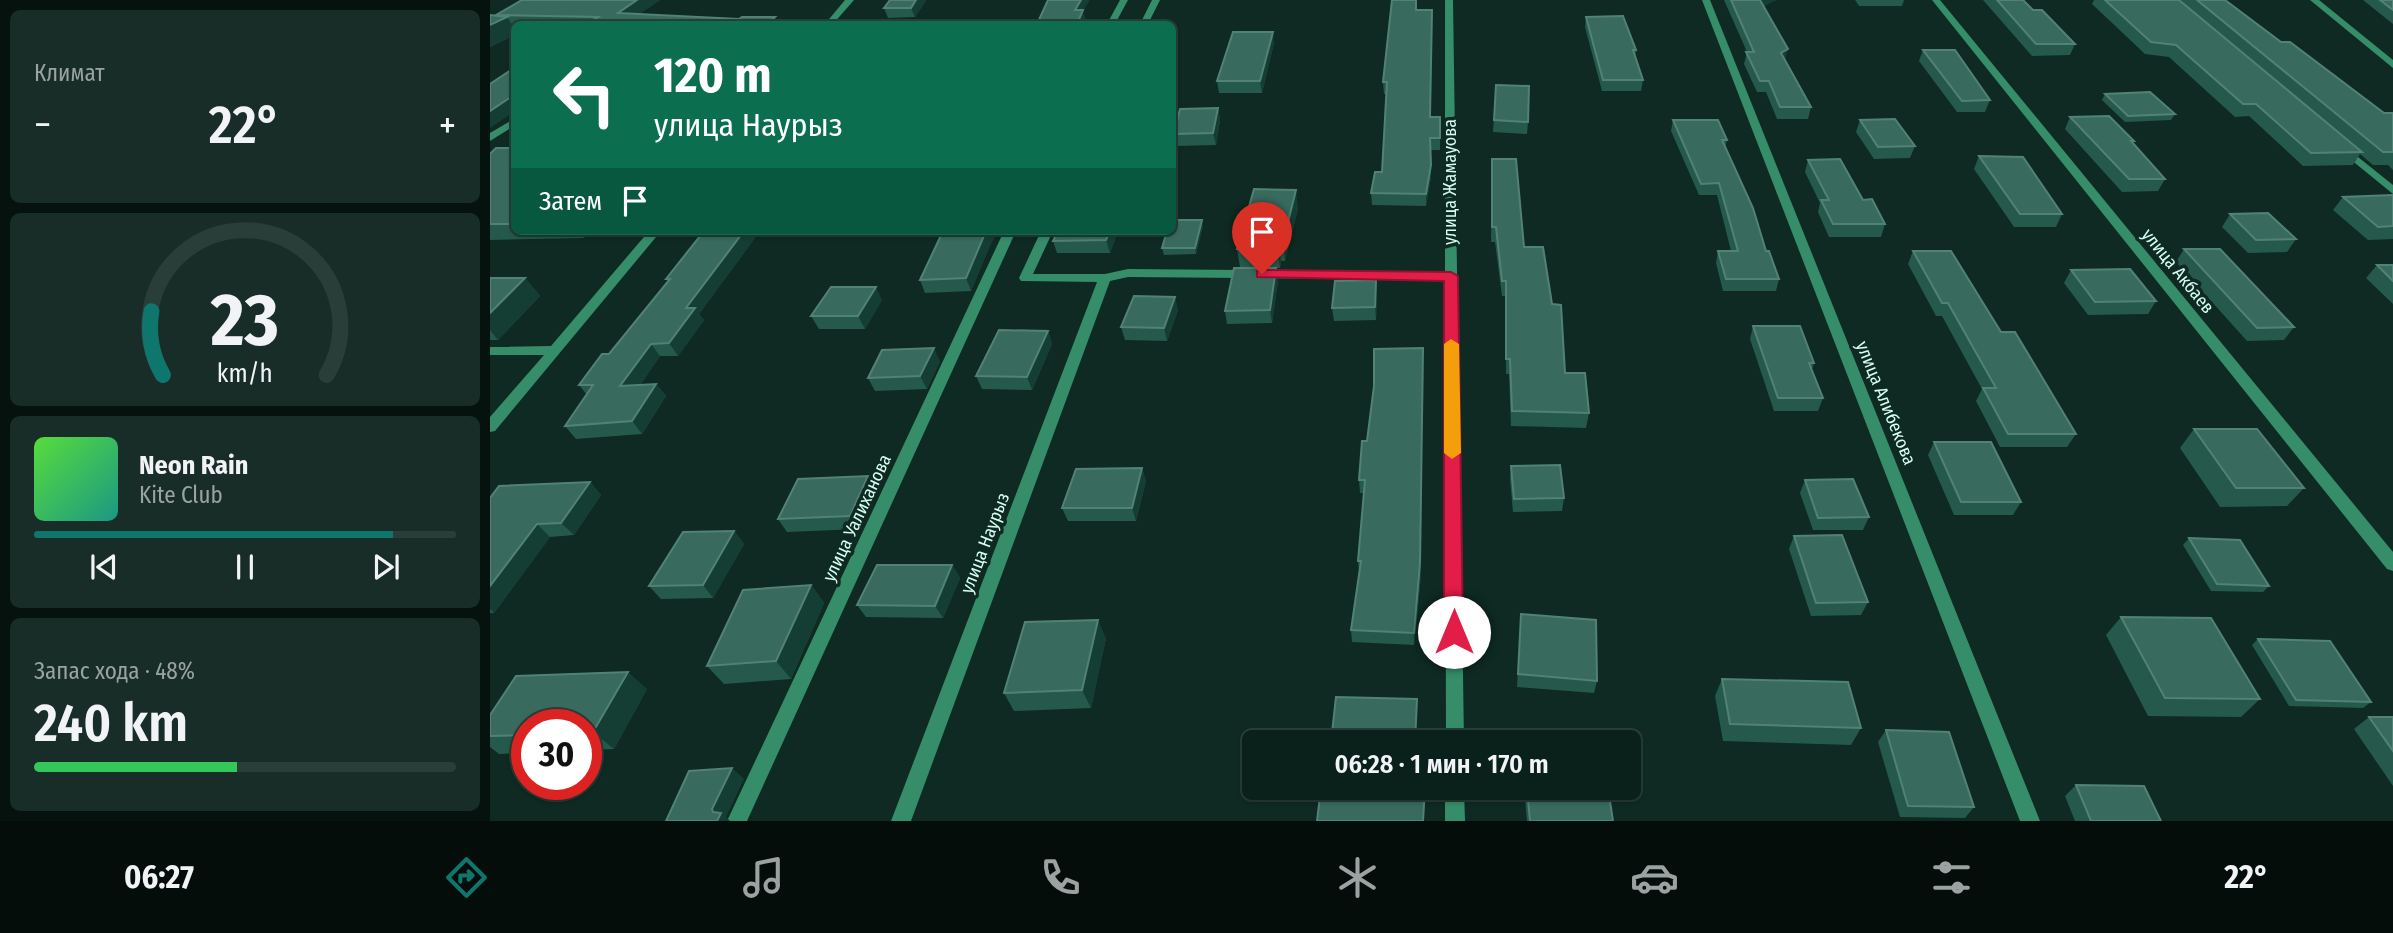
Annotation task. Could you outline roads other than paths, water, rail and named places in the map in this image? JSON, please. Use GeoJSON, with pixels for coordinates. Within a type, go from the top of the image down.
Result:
{"type":"FeatureCollection","features":[{"type":"Feature","properties":{"kind":"street"},"geometry":{"type":"LineString","coordinates":[[832,21],[850,0]]}},
{"type":"Feature","properties":{"kind":"street"},"geometry":{"type":"LineString","coordinates":[[1113,21],[1124,0]]}},
{"type":"Feature","properties":{"kind":"street"},"geometry":{"type":"LineString","coordinates":[[1146,21],[1156,0]]}},
{"type":"Feature","properties":{"kind":"street","name":"улица Жамауова"},"geometry":{"type":"LineString","coordinates":[[1449,0],[1455,730]]}},
{"type":"Feature","properties":{"kind":"street","name":"улица Алибекова"},"geometry":{"type":"LineString","coordinates":[[1706,0],[2029,821]]}},
{"type":"Feature","properties":{"kind":"street","name":"улица Акбаев"},"geometry":{"type":"LineString","coordinates":[[1936,0],[2393,564]]}},
{"type":"Feature","properties":{"kind":"street"},"geometry":{"type":"LineString","coordinates":[[2314,0],[2393,65]]}},
{"type":"Feature","properties":{"kind":"street"},"geometry":{"type":"LineString","coordinates":[[490,138],[511,124]]}},
{"type":"Feature","properties":{"kind":"street"},"geometry":{"type":"LineString","coordinates":[[2332,139],[2393,191]]}},
{"type":"Feature","properties":{"kind":"street"},"geometry":{"type":"LineString","coordinates":[[490,426],[651,235]]}},
{"type":"Feature","properties":{"kind":"street","name":"улица Уалиханова"},"geometry":{"type":"LineString","coordinates":[[737,821],[1008,235]]}},
{"type":"Feature","properties":{"kind":"street"},"geometry":{"type":"LineString","coordinates":[[1045,235],[1025,278],[1105,278],[1128,273],[1451,276]]}},
{"type":"Feature","properties":{"kind":"street","name":"улица Наурыз"},"geometry":{"type":"LineString","coordinates":[[901,821],[1105,278]]}},
{"type":"Feature","properties":{"kind":"street"},"geometry":{"type":"LineString","coordinates":[[490,351],[554,350]]}},
{"type":"Feature","properties":{"kind":"street"},"geometry":{"type":"LineString","coordinates":[[1455,800],[1455,821]]}}]}
